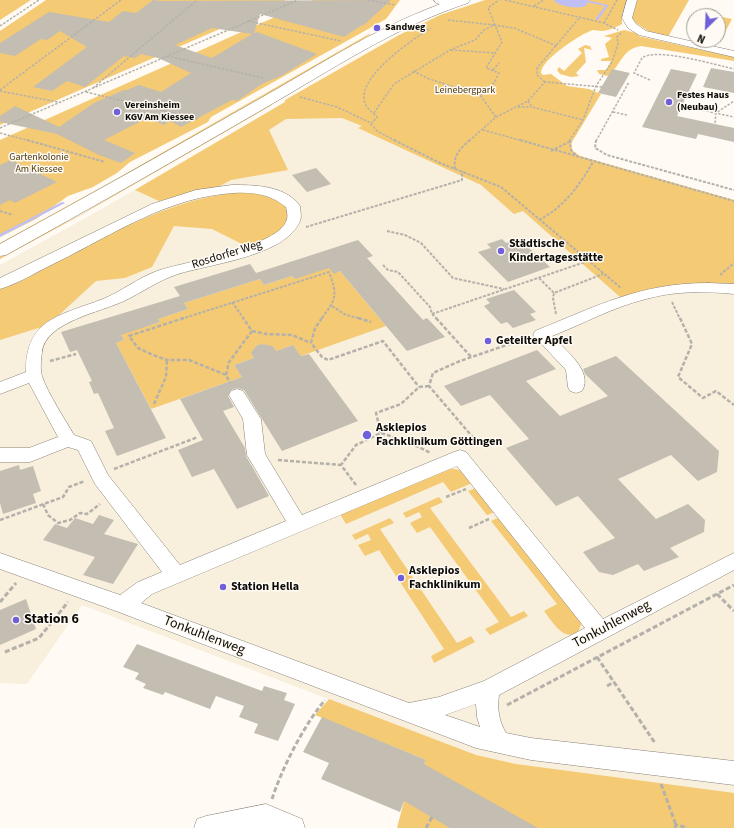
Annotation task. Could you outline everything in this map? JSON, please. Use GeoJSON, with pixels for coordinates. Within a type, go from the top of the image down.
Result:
{"type":"FeatureCollection","features":[{"type":"Feature","properties":{"kind":"main road"},"geometry":{"type":"LineString","coordinates":[[0,251],[100,196],[381,36],[446,1],[464,0]]}},
{"type":"Feature","properties":{"kind":"street"},"geometry":{"type":"LineString","coordinates":[[632,0],[627,18],[632,26],[642,33],[734,54]]}},
{"type":"Feature","properties":{"kind":"street","name":"Rosdorfer Weg"},"geometry":{"type":"LineString","coordinates":[[0,284],[143,212],[190,196],[225,190],[255,189],[274,193],[290,202],[295,210],[296,216],[290,229],[263,246],[234,256],[174,271],[141,284],[118,298],[72,316],[51,327],[39,339],[34,351],[34,375],[68,440]]}},
{"type":"Feature","properties":{"kind":"street"},"geometry":{"type":"LineString","coordinates":[[576,387],[574,368],[541,335],[632,297],[702,287],[734,289]]}},
{"type":"Feature","properties":{"kind":"street"},"geometry":{"type":"LineString","coordinates":[[0,388],[34,375]]}},
{"type":"Feature","properties":{"kind":"street"},"geometry":{"type":"LineString","coordinates":[[237,395],[252,419],[256,456],[298,524]]}},
{"type":"Feature","properties":{"kind":"street"},"geometry":{"type":"LineString","coordinates":[[0,455],[30,455],[68,440],[85,446],[107,487],[176,575]]}},
{"type":"Feature","properties":{"kind":"street"},"geometry":{"type":"LineString","coordinates":[[123,605],[145,588],[454,459],[600,632]]}},
{"type":"Feature","properties":{"kind":"street","name":"Tonkuhlenweg"},"geometry":{"type":"LineString","coordinates":[[0,561],[123,605],[408,713],[500,743],[531,749],[734,773]]}},
{"type":"Feature","properties":{"kind":"street","name":"Tonkuhlenweg"},"geometry":{"type":"LineString","coordinates":[[408,713],[445,705],[490,689],[734,561]]}},
{"type":"Feature","properties":{"kind":"street"},"geometry":{"type":"LineString","coordinates":[[490,689],[486,700],[487,715],[492,731],[500,743]]}},
{"type":"Feature","properties":{"kind":"street"},"geometry":{"type":"LineString","coordinates":[[206,828],[266,816],[293,828]]}},
{"type":"Feature","properties":{"kind":"path"},"geometry":{"type":"LineString","coordinates":[[0,26],[39,0]]}},
{"type":"Feature","properties":{"kind":"path"},"geometry":{"type":"LineString","coordinates":[[0,91],[121,0]]}},
{"type":"Feature","properties":{"kind":"path"},"geometry":{"type":"LineString","coordinates":[[91,89],[198,0]]}},
{"type":"Feature","properties":{"kind":"path"},"geometry":{"type":"LineString","coordinates":[[0,128],[248,20],[298,0]]}},
{"type":"Feature","properties":{"kind":"path"},"geometry":{"type":"LineString","coordinates":[[368,0],[395,5]]}},
{"type":"Feature","properties":{"kind":"path"},"geometry":{"type":"LineString","coordinates":[[480,95],[494,83],[499,73],[486,68],[502,42],[488,8],[498,0]]}},
{"type":"Feature","properties":{"kind":"path"},"geometry":{"type":"LineString","coordinates":[[505,0],[604,23],[617,29]]}},
{"type":"Feature","properties":{"kind":"path"},"geometry":{"type":"LineString","coordinates":[[534,6],[544,0]]}},
{"type":"Feature","properties":{"kind":"path"},"geometry":{"type":"LineString","coordinates":[[604,23],[617,0]]}},
{"type":"Feature","properties":{"kind":"path"},"geometry":{"type":"LineString","coordinates":[[580,17],[537,68],[537,75],[545,82],[602,87]]}},
{"type":"Feature","properties":{"kind":"path"},"geometry":{"type":"LineString","coordinates":[[248,20],[341,41]]}},
{"type":"Feature","properties":{"kind":"path"},"geometry":{"type":"LineString","coordinates":[[442,24],[448,20],[458,20],[480,25],[494,25],[514,28],[557,46]]}},
{"type":"Feature","properties":{"kind":"path"},"geometry":{"type":"LineString","coordinates":[[374,113],[394,84],[413,71],[450,50],[475,40],[484,30],[494,25]]}},
{"type":"Feature","properties":{"kind":"path"},"geometry":{"type":"LineString","coordinates":[[371,124],[376,117],[374,113],[366,106],[364,100],[366,90],[372,80],[388,60],[407,44],[436,26]]}},
{"type":"Feature","properties":{"kind":"path"},"geometry":{"type":"LineString","coordinates":[[551,151],[569,142],[583,120],[596,86],[612,62],[618,44],[618,36],[623,32]]}},
{"type":"Feature","properties":{"kind":"path"},"geometry":{"type":"LineString","coordinates":[[450,50],[495,54]]}},
{"type":"Feature","properties":{"kind":"path"},"geometry":{"type":"LineString","coordinates":[[650,80],[640,77],[634,73],[643,57],[648,54],[734,68]]}},
{"type":"Feature","properties":{"kind":"path"},"geometry":{"type":"LineString","coordinates":[[167,56],[263,78]]}},
{"type":"Feature","properties":{"kind":"path"},"geometry":{"type":"LineString","coordinates":[[493,70],[499,63]]}},
{"type":"Feature","properties":{"kind":"path"},"geometry":{"type":"LineString","coordinates":[[413,71],[429,79],[480,95],[496,117]]}},
{"type":"Feature","properties":{"kind":"path"},"geometry":{"type":"LineString","coordinates":[[105,77],[112,80]]}},
{"type":"Feature","properties":{"kind":"path"},"geometry":{"type":"LineString","coordinates":[[455,168],[454,160],[460,149],[484,130],[496,117],[518,108],[528,101],[545,82]]}},
{"type":"Feature","properties":{"kind":"path"},"geometry":{"type":"LineString","coordinates":[[629,82],[595,143],[595,148],[599,152],[734,190]]}},
{"type":"Feature","properties":{"kind":"path"},"geometry":{"type":"LineString","coordinates":[[0,91],[60,103]]}},
{"type":"Feature","properties":{"kind":"path"},"geometry":{"type":"LineString","coordinates":[[85,92],[198,119]]}},
{"type":"Feature","properties":{"kind":"path"},"geometry":{"type":"LineString","coordinates":[[281,93],[337,107],[371,124],[384,136],[501,187],[632,297]]}},
{"type":"Feature","properties":{"kind":"path"},"geometry":{"type":"LineString","coordinates":[[528,101],[532,107]]}},
{"type":"Feature","properties":{"kind":"path"},"geometry":{"type":"LineString","coordinates":[[716,113],[734,101]]}},
{"type":"Feature","properties":{"kind":"path"},"geometry":{"type":"LineString","coordinates":[[683,106],[734,116]]}},
{"type":"Feature","properties":{"kind":"path"},"geometry":{"type":"LineString","coordinates":[[518,108],[532,107],[583,120]]}},
{"type":"Feature","properties":{"kind":"path"},"geometry":{"type":"LineString","coordinates":[[612,112],[627,115]]}},
{"type":"Feature","properties":{"kind":"path"},"geometry":{"type":"LineString","coordinates":[[715,123],[716,113]]}},
{"type":"Feature","properties":{"kind":"path"},"geometry":{"type":"LineString","coordinates":[[484,130],[551,151],[734,201]]}},
{"type":"Feature","properties":{"kind":"path"},"geometry":{"type":"LineString","coordinates":[[0,133],[105,162]]}},
{"type":"Feature","properties":{"kind":"path"},"geometry":{"type":"LineString","coordinates":[[569,142],[571,150],[580,158]]}},
{"type":"Feature","properties":{"kind":"path"},"geometry":{"type":"LineString","coordinates":[[539,220],[548,216],[563,204],[575,190],[593,162]]}},
{"type":"Feature","properties":{"kind":"path"},"geometry":{"type":"LineString","coordinates":[[301,228],[462,180],[462,171]]}},
{"type":"Feature","properties":{"kind":"path"},"geometry":{"type":"LineString","coordinates":[[0,211],[14,215]]}},
{"type":"Feature","properties":{"kind":"path"},"geometry":{"type":"LineString","coordinates":[[387,231],[405,235],[420,244],[453,278],[504,289]]}},
{"type":"Feature","properties":{"kind":"path"},"geometry":{"type":"LineString","coordinates":[[432,314],[588,261]]}},
{"type":"Feature","properties":{"kind":"path"},"geometry":{"type":"LineString","coordinates":[[383,265],[388,270],[398,272],[430,307],[432,314],[472,358]]}},
{"type":"Feature","properties":{"kind":"path"},"geometry":{"type":"LineString","coordinates":[[237,395],[226,375],[189,360],[167,360],[138,348],[130,336],[329,272],[335,288],[332,306],[314,328],[311,343]]}},
{"type":"Feature","properties":{"kind":"path"},"geometry":{"type":"LineString","coordinates":[[554,293],[603,274]]}},
{"type":"Feature","properties":{"kind":"path"},"geometry":{"type":"LineString","coordinates":[[540,278],[554,293]]}},
{"type":"Feature","properties":{"kind":"path"},"geometry":{"type":"LineString","coordinates":[[666,291],[692,344],[678,376],[703,398],[716,391],[734,405]]}},
{"type":"Feature","properties":{"kind":"path"},"geometry":{"type":"LineString","coordinates":[[554,293],[553,298],[558,328]]}},
{"type":"Feature","properties":{"kind":"path"},"geometry":{"type":"LineString","coordinates":[[232,302],[252,331],[266,334],[292,335],[311,343],[322,357],[328,360],[383,341],[419,387]]}},
{"type":"Feature","properties":{"kind":"path"},"geometry":{"type":"LineString","coordinates":[[332,306],[346,315],[371,322]]}},
{"type":"Feature","properties":{"kind":"path"},"geometry":{"type":"LineString","coordinates":[[226,375],[229,362],[252,331]]}},
{"type":"Feature","properties":{"kind":"path"},"geometry":{"type":"LineString","coordinates":[[429,386],[433,373],[460,361],[536,335],[541,335]]}},
{"type":"Feature","properties":{"kind":"path"},"geometry":{"type":"LineString","coordinates":[[154,404],[166,377],[167,360]]}},
{"type":"Feature","properties":{"kind":"path"},"geometry":{"type":"LineString","coordinates":[[380,433],[376,413],[395,408],[406,402],[419,387],[429,386]]}},
{"type":"Feature","properties":{"kind":"path"},"geometry":{"type":"LineString","coordinates":[[429,386],[476,441],[452,452],[454,459]]}},
{"type":"Feature","properties":{"kind":"path"},"geometry":{"type":"LineString","coordinates":[[342,465],[356,445],[380,433],[454,459]]}},
{"type":"Feature","properties":{"kind":"path"},"geometry":{"type":"LineString","coordinates":[[258,459],[266,456],[280,460],[342,465]]}},
{"type":"Feature","properties":{"kind":"path"},"geometry":{"type":"LineString","coordinates":[[342,465],[364,497]]}},
{"type":"Feature","properties":{"kind":"path"},"geometry":{"type":"LineString","coordinates":[[43,504],[45,513],[50,519],[58,523],[65,520],[70,520],[80,513],[87,514],[107,487]]}},
{"type":"Feature","properties":{"kind":"path"},"geometry":{"type":"LineString","coordinates":[[0,602],[26,570]]}},
{"type":"Feature","properties":{"kind":"path"},"geometry":{"type":"LineString","coordinates":[[487,715],[734,585]]}},
{"type":"Feature","properties":{"kind":"path"},"geometry":{"type":"LineString","coordinates":[[5,652],[39,638],[79,589]]}},
{"type":"Feature","properties":{"kind":"path"},"geometry":{"type":"LineString","coordinates":[[717,594],[734,611]]}},
{"type":"Feature","properties":{"kind":"path"},"geometry":{"type":"LineString","coordinates":[[597,658],[660,751],[657,764],[675,826],[688,828]]}},
{"type":"Feature","properties":{"kind":"path"},"geometry":{"type":"LineString","coordinates":[[607,686],[614,682]]}},
{"type":"Feature","properties":{"kind":"path"},"geometry":{"type":"LineString","coordinates":[[266,816],[277,784],[313,714]]}},
{"type":"Feature","properties":{"kind":"path"},"geometry":{"type":"LineString","coordinates":[[426,828],[432,817]]}},
{"type":"Feature","properties":{"kind":"shaded area","name":"Asklepios Fachklinikum Göttingen"},"geometry":{"type":"Polygon","coordinates":[[[285,100],[476,132],[734,203],[734,821],[516,764],[475,755],[82,605],[27,684],[0,683],[0,265],[100,210],[285,102],[285,100]]]}},
{"type":"Feature","properties":{"kind":"green space"},"geometry":{"type":"Polygon","coordinates":[[[0,0],[31,0],[0,20],[0,0]]]}},
{"type":"Feature","properties":{"kind":"green space"},"geometry":{"type":"Polygon","coordinates":[[[46,0],[286,0],[0,125],[0,31],[46,0]]]}},
{"type":"Feature","properties":{"kind":"green space","name":"Gartenkolonie Am Kiessee"},"geometry":{"type":"Polygon","coordinates":[[[313,0],[400,0],[386,19],[211,117],[208,122],[130,162],[117,173],[93,187],[68,196],[36,219],[0,237],[0,140],[313,0]]]}},
{"type":"Feature","properties":{"kind":"green space","name":"Leinebergpark"},"geometry":{"type":"Polygon","coordinates":[[[485,0],[627,0],[622,14],[622,24],[607,30],[593,30],[587,32],[562,48],[547,61],[541,73],[543,75],[551,74],[567,86],[589,89],[601,94],[572,142],[571,146],[573,151],[580,156],[734,200],[734,285],[640,292],[620,297],[523,211],[514,214],[481,185],[358,128],[362,126],[342,118],[286,119],[269,130],[288,170],[231,180],[218,187],[159,201],[135,190],[285,102],[285,100],[399,35],[440,15],[485,0]]]}},
{"type":"Feature","properties":{"kind":"green space"},"geometry":{"type":"Polygon","coordinates":[[[637,0],[689,0],[668,37],[648,31],[633,21],[632,16],[637,0]]]}},
{"type":"Feature","properties":{"kind":"green space"},"geometry":{"type":"Polygon","coordinates":[[[726,18],[732,19],[726,30],[726,18]]]}},
{"type":"Feature","properties":{"kind":"green space"},"geometry":{"type":"Polygon","coordinates":[[[624,30],[640,34],[638,36],[686,46],[686,48],[693,48],[734,57],[734,61],[641,46],[630,50],[608,76],[599,74],[597,70],[606,70],[611,61],[601,61],[601,59],[609,57],[605,44],[612,38],[604,36],[624,30]]]}},
{"type":"Feature","properties":{"kind":"green space"},"geometry":{"type":"Polygon","coordinates":[[[371,34],[120,179],[0,245],[0,243],[118,178],[371,34]]]}},
{"type":"Feature","properties":{"kind":"green space"},"geometry":{"type":"Polygon","coordinates":[[[585,45],[590,46],[592,50],[584,48],[586,62],[576,73],[579,76],[571,77],[560,74],[557,70],[559,67],[564,71],[582,53],[578,49],[585,45]]]}},
{"type":"Feature","properties":{"kind":"green space"},"geometry":{"type":"Polygon","coordinates":[[[272,105],[81,215],[0,259],[0,257],[80,215],[266,106],[272,105]]]}},
{"type":"Feature","properties":{"kind":"green space"},"geometry":{"type":"Polygon","coordinates":[[[240,192],[267,194],[285,204],[289,219],[277,234],[248,247],[212,229],[174,226],[152,267],[125,278],[96,281],[48,325],[0,340],[0,289],[146,217],[207,197],[240,192]]]}},
{"type":"Feature","properties":{"kind":"green space"},"geometry":{"type":"Polygon","coordinates":[[[327,265],[334,273],[340,271],[386,326],[301,356],[293,345],[276,351],[273,346],[268,347],[262,344],[256,346],[254,349],[256,352],[251,353],[254,358],[234,365],[242,377],[151,409],[116,343],[124,340],[119,331],[144,327],[160,322],[158,319],[188,309],[184,303],[260,279],[264,285],[292,276],[295,279],[327,265]]]}},
{"type":"Feature","properties":{"kind":"green space"},"geometry":{"type":"Polygon","coordinates":[[[450,468],[463,471],[472,483],[451,492],[443,482],[346,524],[340,514],[450,468]]]}},
{"type":"Feature","properties":{"kind":"green space"},"geometry":{"type":"Polygon","coordinates":[[[476,488],[495,512],[487,515],[468,491],[476,488]]]}},
{"type":"Feature","properties":{"kind":"green space"},"geometry":{"type":"Polygon","coordinates":[[[439,497],[443,502],[430,508],[511,617],[524,611],[528,616],[490,635],[485,629],[499,622],[430,527],[417,533],[410,523],[422,517],[419,512],[406,518],[403,513],[439,497]]]}},
{"type":"Feature","properties":{"kind":"green space"},"geometry":{"type":"Polygon","coordinates":[[[500,517],[582,622],[578,632],[567,634],[558,629],[544,611],[557,604],[491,521],[500,517]]]}},
{"type":"Feature","properties":{"kind":"green space"},"geometry":{"type":"Polygon","coordinates":[[[390,518],[394,523],[380,529],[457,643],[471,636],[475,642],[434,663],[431,656],[444,649],[379,550],[365,556],[358,545],[371,540],[368,534],[355,540],[352,535],[390,518]]]}},
{"type":"Feature","properties":{"kind":"green space"},"geometry":{"type":"Polygon","coordinates":[[[329,699],[476,755],[516,764],[734,793],[734,828],[397,828],[404,801],[426,760],[315,715],[329,699]]]}},
{"type":"Feature","properties":{"kind":"water"},"geometry":{"type":"Polygon","coordinates":[[[588,0],[586,6],[570,7],[561,5],[554,1],[588,0]]]}},
{"type":"Feature","properties":{"kind":"building"},"geometry":{"type":"Polygon","coordinates":[[[153,0],[391,0],[364,25],[344,37],[260,14],[254,33],[257,32],[317,54],[283,75],[262,84],[237,101],[232,100],[181,127],[170,121],[164,125],[147,118],[104,140],[135,153],[121,163],[99,155],[57,134],[0,122],[0,116],[15,106],[59,127],[94,103],[124,90],[139,85],[161,92],[191,73],[158,58],[141,54],[135,58],[124,56],[85,87],[67,81],[52,91],[33,87],[87,47],[60,31],[47,40],[41,39],[15,56],[0,53],[0,43],[49,12],[109,22],[123,11],[136,13],[153,0]],[[212,28],[175,45],[212,58],[252,34],[212,28]]]}},
{"type":"Feature","properties":{"kind":"building"},"geometry":{"type":"Polygon","coordinates":[[[711,68],[734,72],[734,93],[703,87],[711,68]]]}},
{"type":"Feature","properties":{"kind":"building"},"geometry":{"type":"Polygon","coordinates":[[[612,69],[630,73],[616,97],[598,93],[612,69]]]}},
{"type":"Feature","properties":{"kind":"building","name":"Festes Haus (Neubau)"},"geometry":{"type":"Polygon","coordinates":[[[671,69],[697,74],[677,116],[734,128],[734,142],[698,134],[696,139],[642,127],[671,69]]]}},
{"type":"Feature","properties":{"kind":"building"},"geometry":{"type":"Polygon","coordinates":[[[11,160],[57,182],[15,203],[10,200],[0,205],[0,165],[11,160]]]}},
{"type":"Feature","properties":{"kind":"building"},"geometry":{"type":"Polygon","coordinates":[[[316,168],[331,184],[307,192],[292,175],[316,168]]]}},
{"type":"Feature","properties":{"kind":"building"},"geometry":{"type":"Polygon","coordinates":[[[502,239],[506,243],[519,239],[550,267],[508,282],[478,252],[491,248],[487,244],[502,239]]]}},
{"type":"Feature","properties":{"kind":"building"},"geometry":{"type":"Polygon","coordinates":[[[358,240],[373,256],[367,258],[423,320],[427,318],[445,337],[407,351],[340,271],[334,274],[329,268],[295,279],[292,276],[264,285],[260,279],[184,303],[188,309],[158,319],[160,322],[121,335],[124,340],[116,343],[166,438],[117,456],[105,431],[114,428],[98,393],[94,394],[89,382],[92,381],[77,350],[70,352],[61,332],[180,296],[174,287],[250,264],[256,273],[358,240]]]}},
{"type":"Feature","properties":{"kind":"building"},"geometry":{"type":"Polygon","coordinates":[[[514,290],[536,312],[530,314],[536,320],[513,328],[507,322],[501,324],[484,306],[490,303],[486,299],[514,290]]]}},
{"type":"Feature","properties":{"kind":"building"},"geometry":{"type":"Polygon","coordinates":[[[261,344],[273,346],[276,351],[293,345],[301,356],[309,354],[358,421],[282,451],[244,390],[237,388],[231,390],[228,396],[234,407],[223,411],[245,448],[246,456],[269,496],[237,509],[214,469],[192,477],[178,450],[203,440],[180,399],[242,377],[234,365],[254,358],[251,353],[256,346],[261,344]]]}},
{"type":"Feature","properties":{"kind":"building","name":"Asklepios Fachklinikum Göttingen"},"geometry":{"type":"Polygon","coordinates":[[[537,350],[556,369],[526,381],[560,416],[608,396],[585,374],[583,369],[616,356],[719,451],[717,472],[698,481],[671,455],[618,479],[656,519],[688,504],[705,520],[704,532],[670,548],[679,557],[644,571],[638,564],[613,575],[599,572],[583,552],[615,538],[578,496],[556,506],[506,448],[529,439],[490,395],[461,406],[444,386],[537,350]]]}},
{"type":"Feature","properties":{"kind":"building"},"geometry":{"type":"Polygon","coordinates":[[[19,465],[20,470],[33,466],[41,491],[33,494],[36,503],[3,514],[0,503],[0,471],[19,465]]]}},
{"type":"Feature","properties":{"kind":"building"},"geometry":{"type":"Polygon","coordinates":[[[99,515],[114,520],[104,534],[138,544],[113,584],[83,575],[95,557],[43,540],[55,524],[67,528],[75,518],[93,524],[99,515]]]}},
{"type":"Feature","properties":{"kind":"building","name":"Station 6"},"geometry":{"type":"Polygon","coordinates":[[[26,599],[36,629],[0,645],[0,610],[26,599]]]}},
{"type":"Feature","properties":{"kind":"building"},"geometry":{"type":"Polygon","coordinates":[[[137,644],[262,691],[264,686],[287,693],[284,700],[295,704],[278,741],[254,733],[258,724],[239,717],[244,706],[216,696],[210,709],[165,692],[163,695],[143,688],[146,684],[135,679],[139,673],[123,667],[137,644]]]}},
{"type":"Feature","properties":{"kind":"building"},"geometry":{"type":"Polygon","coordinates":[[[322,717],[426,760],[424,764],[538,828],[450,828],[404,801],[400,812],[321,779],[329,763],[303,752],[322,717]]]}},
{"type":"Feature","properties":{"kind":"waterway"},"geometry":{"type":"LineString","coordinates":[[587,1],[607,6],[597,19]]}},
{"type":"Feature","properties":{"kind":"waterway"},"geometry":{"type":"LineString","coordinates":[[0,236],[63,203]]}},
{"type":"Feature","properties":{"kind":"place","name":"Sandweg"},"geometry":{"type":"Point","coordinates":[377,28]}},
{"type":"Feature","properties":{"kind":"place","name":"Festes Haus (Neubau)"},"geometry":{"type":"Point","coordinates":[669,102]}},
{"type":"Feature","properties":{"kind":"place","name":"Vereinsheim KGV Am Kiessee"},"geometry":{"type":"Point","coordinates":[117,112]}},
{"type":"Feature","properties":{"kind":"place","name":"Städtische Kindertagesstätte"},"geometry":{"type":"Point","coordinates":[501,251]}},
{"type":"Feature","properties":{"kind":"place","name":"Geteilter Apfel"},"geometry":{"type":"Point","coordinates":[488,341]}},
{"type":"Feature","properties":{"kind":"place","name":"Asklepios Fachklinikum Göttingen"},"geometry":{"type":"Point","coordinates":[367,435]}},
{"type":"Feature","properties":{"kind":"place","name":"Asklepios Fachklinikum"},"geometry":{"type":"Point","coordinates":[401,578]}},
{"type":"Feature","properties":{"kind":"place","name":"Station Hella"},"geometry":{"type":"Point","coordinates":[223,587]}},
{"type":"Feature","properties":{"kind":"place","name":"Station 6"},"geometry":{"type":"Point","coordinates":[16,620]}}]}
